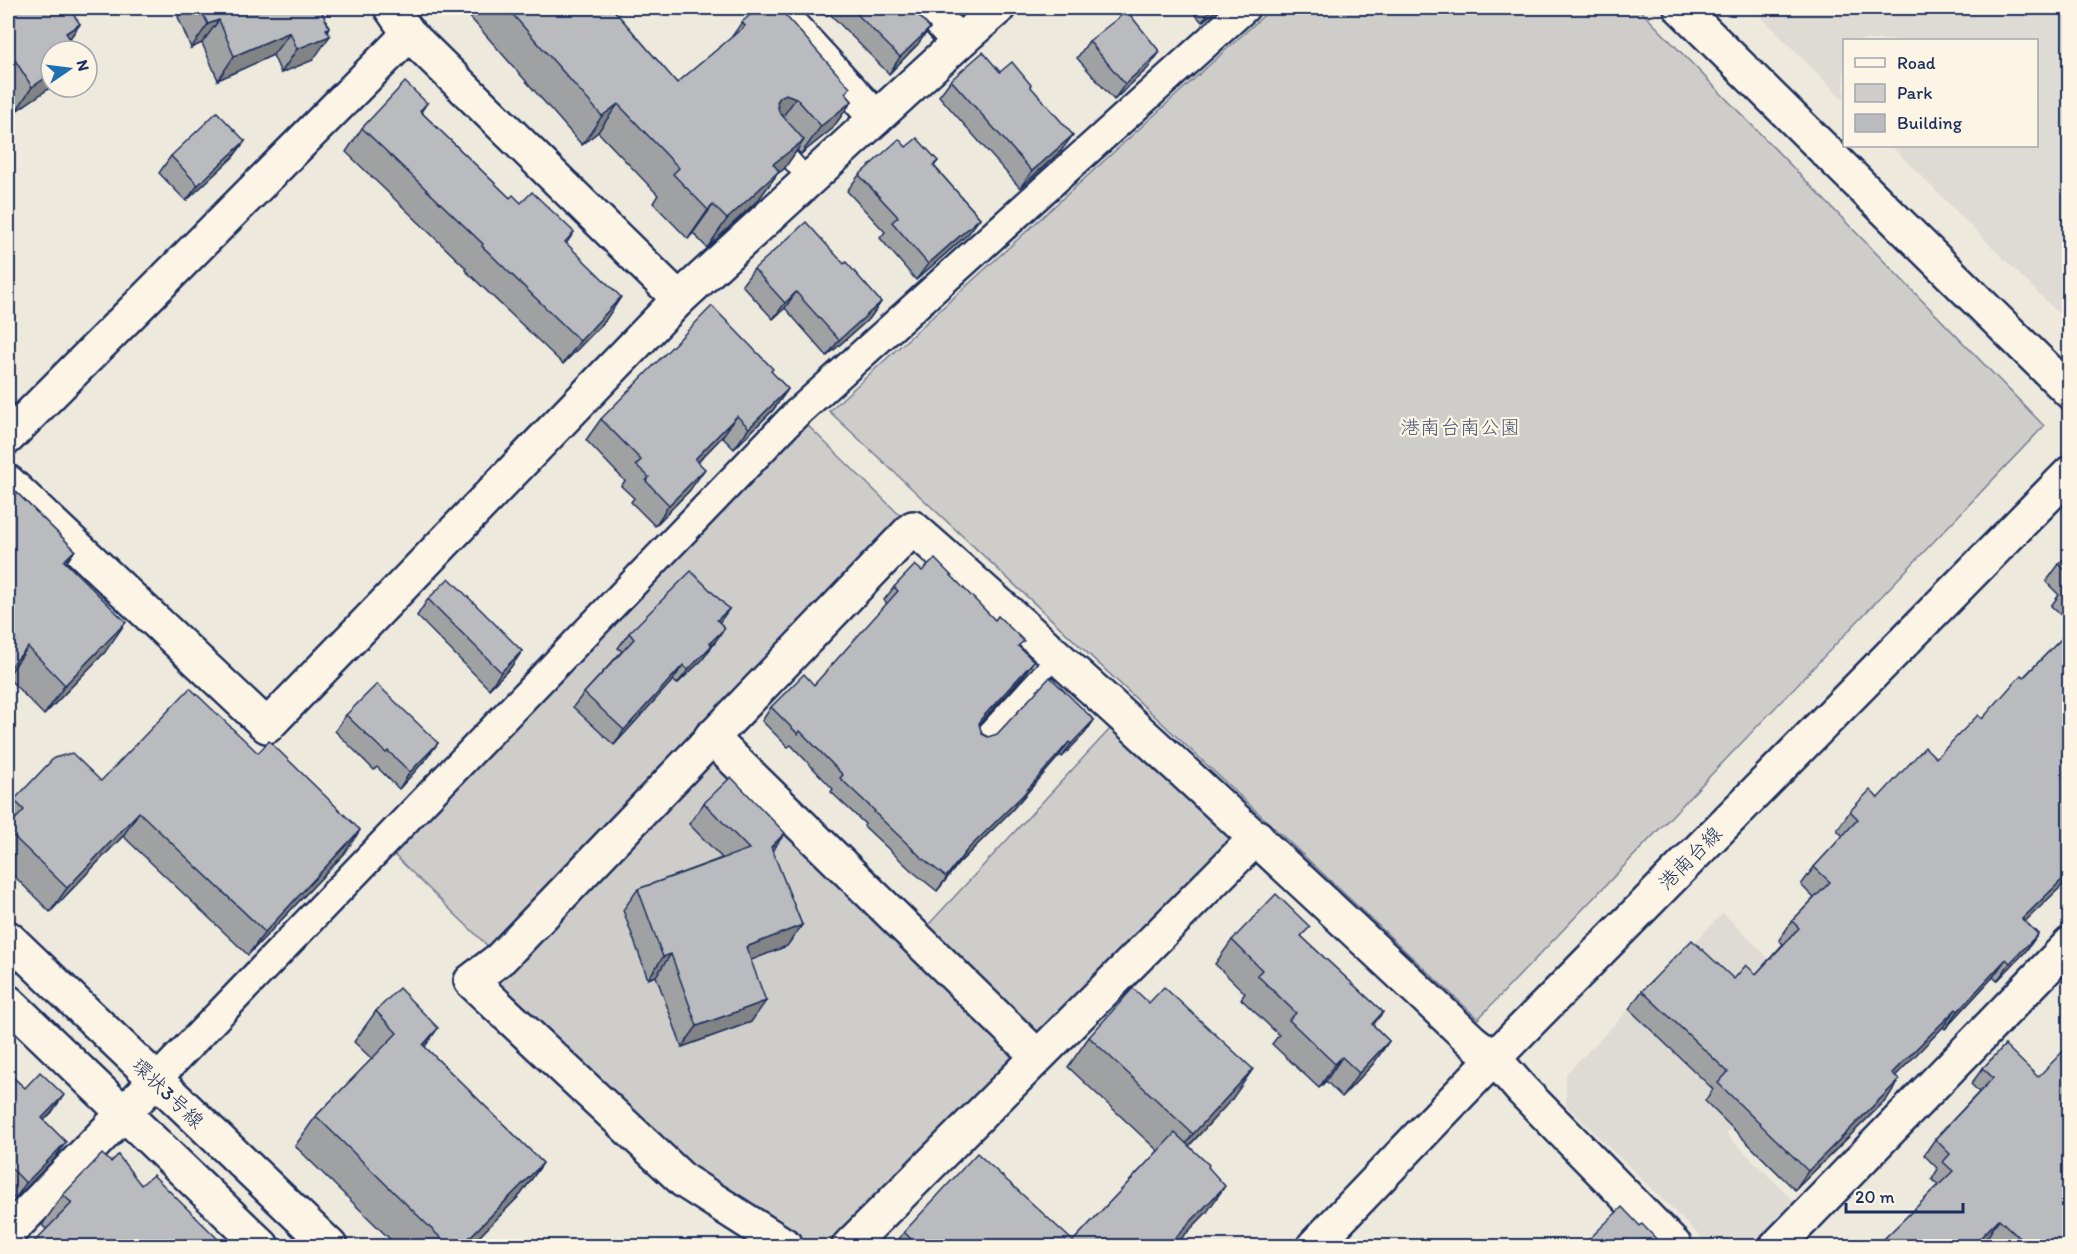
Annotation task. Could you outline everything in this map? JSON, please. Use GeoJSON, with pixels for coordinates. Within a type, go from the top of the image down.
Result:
{"type":"FeatureCollection","features":[{"type":"Feature","properties":{"kind":"street"},"geometry":{"type":"LineString","coordinates":[[391,8],[409,34],[679,299]]}},
{"type":"Feature","properties":{"kind":"street"},"geometry":{"type":"LineString","coordinates":[[775,8],[876,118]]}},
{"type":"Feature","properties":{"kind":"street"},"geometry":{"type":"LineString","coordinates":[[928,8],[958,42]]}},
{"type":"Feature","properties":{"kind":"street"},"geometry":{"type":"LineString","coordinates":[[8,482],[267,726],[679,299],[958,42],[998,8]]}},
{"type":"Feature","properties":{"kind":"street"},"geometry":{"type":"LineString","coordinates":[[8,1233],[796,414],[1245,8]]}},
{"type":"Feature","properties":{"kind":"street"},"geometry":{"type":"LineString","coordinates":[[1681,8],[2070,392]]}},
{"type":"Feature","properties":{"kind":"street"},"geometry":{"type":"LineString","coordinates":[[8,437],[409,34]]}},
{"type":"Feature","properties":{"kind":"street","name":"港南台線"},"geometry":{"type":"LineString","coordinates":[[1314,1246],[1494,1058],[2070,473]]}},
{"type":"Feature","properties":{"kind":"street"},"geometry":{"type":"LineString","coordinates":[[786,1246],[684,1182],[471,981],[501,958],[913,528],[1058,655],[1257,837],[1472,1041],[1494,1058],[1522,1090],[1676,1246]]}},
{"type":"Feature","properties":{"kind":"street"},"geometry":{"type":"LineString","coordinates":[[711,737],[1037,1056]]}},
{"type":"Feature","properties":{"kind":"street"},"geometry":{"type":"LineString","coordinates":[[849,1246],[1257,837]]}},
{"type":"Feature","properties":{"kind":"street","name":"環状3号線"},"geometry":{"type":"LineString","coordinates":[[8,938],[330,1246]]}},
{"type":"Feature","properties":{"kind":"street"},"geometry":{"type":"LineString","coordinates":[[1777,1246],[2070,944]]}},
{"type":"Feature","properties":{"kind":"street"},"geometry":{"type":"LineString","coordinates":[[8,1002],[262,1246]]}},
{"type":"Feature","properties":{"kind":"lane"},"geometry":{"type":"LineString","coordinates":[[768,134],[808,179]]}},
{"type":"Feature","properties":{"kind":"lane"},"geometry":{"type":"LineString","coordinates":[[980,740],[1058,655]]}},
{"type":"Feature","properties":{"kind":"shaded area"},"geometry":{"type":"Polygon","coordinates":[[[1752,8],[2069,8],[2069,324],[1892,147],[2038,147],[2038,39],[1843,39],[1843,99],[1752,8]]]}},
{"type":"Feature","properties":{"kind":"shaded area"},"geometry":{"type":"Polygon","coordinates":[[[1723,913],[1834,1023],[1726,1134],[1798,1205],[1758,1246],[1710,1246],[1566,1105],[1566,1074],[1723,913]]]}},
{"type":"Feature","properties":{"kind":"green space","name":"港南台南公園"},"geometry":{"type":"Polygon","coordinates":[[[1272,8],[1638,8],[2044,426],[1478,1019],[829,411],[1272,8]]]}},
{"type":"Feature","properties":{"kind":"green space"},"geometry":{"type":"Polygon","coordinates":[[[796,414],[913,528],[712,738],[917,937],[1123,715],[1257,837],[849,1246],[786,1246],[471,981],[500,958],[383,844],[796,414]]]}},
{"type":"Feature","properties":{"kind":"building"},"geometry":{"type":"Polygon","coordinates":[[[8,8],[69,8],[80,24],[66,33],[70,39],[39,39],[39,82],[32,87],[8,49],[8,8]]]}},
{"type":"Feature","properties":{"kind":"building"},"geometry":{"type":"Polygon","coordinates":[[[200,8],[320,8],[329,27],[326,29],[330,36],[297,49],[290,32],[234,56],[219,20],[208,24],[200,8]]]}},
{"type":"Feature","properties":{"kind":"building"},"geometry":{"type":"Polygon","coordinates":[[[507,8],[612,8],[677,83],[745,26],[742,22],[758,8],[779,8],[850,88],[845,93],[852,101],[821,126],[796,98],[786,94],[780,97],[777,102],[779,112],[804,140],[773,164],[779,171],[727,219],[713,205],[708,210],[673,174],[679,168],[618,104],[602,116],[507,8]]]}},
{"type":"Feature","properties":{"kind":"building"},"geometry":{"type":"Polygon","coordinates":[[[851,8],[912,8],[930,28],[900,57],[851,8]]]}},
{"type":"Feature","properties":{"kind":"building"},"geometry":{"type":"Polygon","coordinates":[[[1127,11],[1160,52],[1125,84],[1089,41],[1127,11]]]}},
{"type":"Feature","properties":{"kind":"building"},"geometry":{"type":"Polygon","coordinates":[[[983,52],[1000,72],[1012,62],[1073,135],[1032,171],[951,80],[983,52]]]}},
{"type":"Feature","properties":{"kind":"building"},"geometry":{"type":"Polygon","coordinates":[[[405,82],[427,103],[420,111],[510,198],[513,195],[521,203],[532,192],[574,232],[565,242],[621,297],[580,341],[362,128],[405,82]]]}},
{"type":"Feature","properties":{"kind":"building"},"geometry":{"type":"Polygon","coordinates":[[[217,112],[245,141],[198,185],[171,156],[217,112]]]}},
{"type":"Feature","properties":{"kind":"building"},"geometry":{"type":"Polygon","coordinates":[[[917,138],[938,161],[933,165],[980,218],[928,264],[892,222],[898,217],[859,175],[899,139],[906,147],[917,138]]]}},
{"type":"Feature","properties":{"kind":"building"},"geometry":{"type":"Polygon","coordinates":[[[806,222],[844,264],[846,262],[881,302],[839,340],[796,292],[785,303],[754,269],[806,222]]]}},
{"type":"Feature","properties":{"kind":"building"},"geometry":{"type":"Polygon","coordinates":[[[712,306],[773,369],[771,371],[788,389],[749,428],[737,416],[695,459],[705,469],[669,505],[646,481],[649,477],[636,465],[641,460],[601,419],[712,306]]]}},
{"type":"Feature","properties":{"kind":"building"},"geometry":{"type":"Polygon","coordinates":[[[8,484],[75,550],[64,561],[126,622],[65,685],[28,647],[8,669],[8,484]]]}},
{"type":"Feature","properties":{"kind":"building"},"geometry":{"type":"Polygon","coordinates":[[[2070,553],[2070,575],[2059,564],[2070,553]]]}},
{"type":"Feature","properties":{"kind":"building"},"geometry":{"type":"Polygon","coordinates":[[[935,559],[995,620],[998,616],[1024,641],[1018,646],[1034,661],[981,719],[979,724],[982,734],[988,737],[997,734],[1050,677],[1094,720],[1071,744],[1069,742],[1022,796],[967,850],[946,877],[921,857],[874,812],[840,778],[843,775],[800,731],[798,734],[771,707],[804,674],[814,685],[898,591],[894,587],[915,565],[922,571],[935,559]]]}},
{"type":"Feature","properties":{"kind":"building"},"geometry":{"type":"Polygon","coordinates":[[[691,571],[729,609],[717,620],[725,628],[688,670],[683,665],[624,730],[584,693],[634,639],[629,633],[691,571]]]}},
{"type":"Feature","properties":{"kind":"building"},"geometry":{"type":"Polygon","coordinates":[[[449,578],[522,651],[501,672],[428,599],[449,578]]]}},
{"type":"Feature","properties":{"kind":"building"},"geometry":{"type":"Polygon","coordinates":[[[2070,582],[2070,593],[2064,588],[2070,582]]]}},
{"type":"Feature","properties":{"kind":"building"},"geometry":{"type":"Polygon","coordinates":[[[2070,630],[2070,872],[2022,919],[2038,934],[2010,963],[2006,959],[1958,1011],[1956,1009],[1892,1073],[1899,1080],[1808,1171],[1718,1083],[1728,1072],[1642,991],[1692,940],[1734,979],[1746,965],[1756,974],[1799,928],[1792,921],[1830,882],[1814,867],[1858,819],[1850,811],[1870,790],[1878,798],[1925,747],[1936,758],[1978,715],[1982,719],[2021,675],[2024,677],[2070,630]]]}},
{"type":"Feature","properties":{"kind":"building"},"geometry":{"type":"Polygon","coordinates":[[[377,684],[438,743],[410,772],[346,715],[377,684]]]}},
{"type":"Feature","properties":{"kind":"building"},"geometry":{"type":"Polygon","coordinates":[[[190,688],[258,753],[269,741],[360,830],[265,932],[139,812],[67,888],[8,831],[8,827],[24,810],[14,800],[54,758],[72,753],[101,781],[190,688]]]}},
{"type":"Feature","properties":{"kind":"building"},"geometry":{"type":"Polygon","coordinates":[[[731,777],[785,833],[771,847],[802,925],[746,947],[766,1001],[697,1026],[671,954],[663,957],[638,889],[749,849],[704,803],[731,777]]]}},
{"type":"Feature","properties":{"kind":"building"},"geometry":{"type":"Polygon","coordinates":[[[1276,894],[1310,927],[1301,936],[1383,1012],[1372,1024],[1389,1041],[1359,1073],[1342,1057],[1335,1064],[1289,1020],[1296,1013],[1257,975],[1262,970],[1232,940],[1276,894]]]}},
{"type":"Feature","properties":{"kind":"building"},"geometry":{"type":"Polygon","coordinates":[[[1164,987],[1253,1069],[1193,1134],[1089,1037],[1133,988],[1149,1003],[1164,987]]]}},
{"type":"Feature","properties":{"kind":"building"},"geometry":{"type":"Polygon","coordinates":[[[399,988],[438,1028],[423,1045],[543,1163],[461,1246],[449,1246],[316,1116],[397,1033],[376,1011],[399,988]]]}},
{"type":"Feature","properties":{"kind":"building"},"geometry":{"type":"Polygon","coordinates":[[[2070,1044],[2070,1246],[2028,1246],[1999,1219],[1972,1246],[1884,1246],[1886,1244],[1883,1240],[1953,1171],[1943,1162],[1950,1154],[1935,1139],[1993,1078],[1983,1068],[2005,1045],[2038,1077],[2070,1044]]]}},
{"type":"Feature","properties":{"kind":"building"},"geometry":{"type":"Polygon","coordinates":[[[40,1072],[64,1095],[42,1118],[66,1142],[26,1183],[8,1165],[8,1073],[25,1088],[40,1072]]]}},
{"type":"Feature","properties":{"kind":"building"},"geometry":{"type":"Polygon","coordinates":[[[1175,1133],[1209,1165],[1208,1167],[1225,1186],[1167,1246],[911,1246],[915,1243],[904,1232],[977,1153],[1073,1241],[1175,1133]]]}},
{"type":"Feature","properties":{"kind":"building"},"geometry":{"type":"Polygon","coordinates":[[[102,1154],[111,1162],[118,1155],[141,1185],[153,1175],[225,1246],[30,1246],[72,1203],[63,1195],[102,1154]]]}},
{"type":"Feature","properties":{"kind":"building"},"geometry":{"type":"Polygon","coordinates":[[[1622,1207],[1640,1226],[1642,1224],[1663,1246],[1582,1246],[1622,1207]]]}}]}
